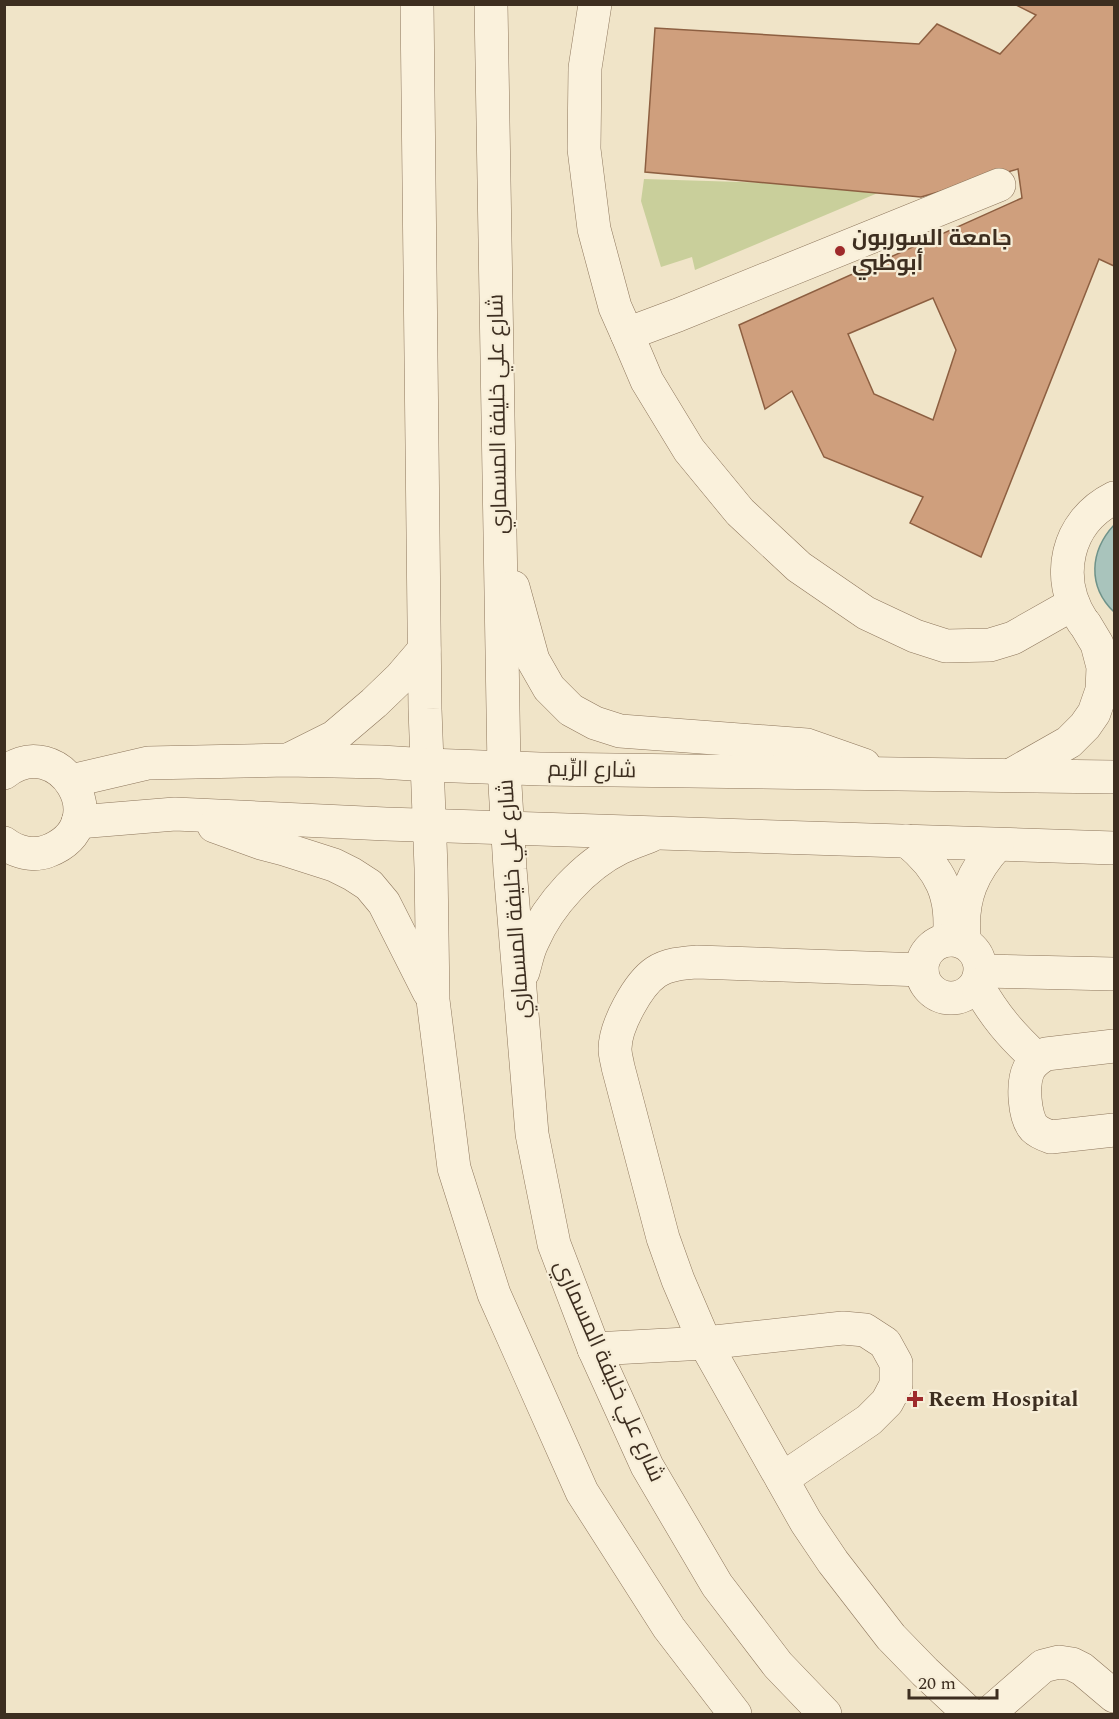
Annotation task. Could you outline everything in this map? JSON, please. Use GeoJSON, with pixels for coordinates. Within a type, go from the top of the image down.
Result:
{"type":"FeatureCollection","features":[{"type":"Feature","properties":{"kind":"street"},"geometry":{"type":"LineString","coordinates":[[417,4],[424,709],[430,826],[433,1000],[454,1168],[494,1294],[582,1492],[669,1628],[735,1714]]}},
{"type":"Feature","properties":{"kind":"street","name":"شارع علي خليفة المسماري"},"geometry":{"type":"LineString","coordinates":[[491,4],[504,768],[532,1134],[551,1233],[594,1349],[646,1466],[717,1585],[778,1665],[825,1714]]}},
{"type":"Feature","properties":{"kind":"street"},"geometry":{"type":"LineString","coordinates":[[595,4],[585,68],[584,149],[594,229],[615,307],[647,381],[689,450],[740,512],[800,567],[866,613],[925,639],[946,646],[990,645],[1079,614]]}},
{"type":"Feature","properties":{"kind":"street"},"geometry":{"type":"LineString","coordinates":[[627,334],[999,185]]}},
{"type":"Feature","properties":{"kind":"street"},"geometry":{"type":"LineString","coordinates":[[1010,776],[1069,742],[1094,713],[1102,690],[1103,667],[1097,644],[1079,614],[1068,584],[1068,564],[1072,544],[1082,525],[1095,510],[1114,498]]}},
{"type":"Feature","properties":{"kind":"street"},"geometry":{"type":"LineString","coordinates":[[501,544],[533,660],[549,688],[571,710],[595,723],[620,731],[807,746],[891,774]]}},
{"type":"Feature","properties":{"kind":"street"},"geometry":{"type":"LineString","coordinates":[[1079,614],[1098,638],[1114,647]]}},
{"type":"Feature","properties":{"kind":"street"},"geometry":{"type":"LineString","coordinates":[[287,760],[333,737],[380,697],[424,650]]}},
{"type":"Feature","properties":{"kind":"street","name":"شارع الرِّيم"},"geometry":{"type":"LineString","coordinates":[[71,781],[148,763],[287,760],[504,768],[1114,777]]}},
{"type":"Feature","properties":{"kind":"street"},"geometry":{"type":"LineString","coordinates":[[4,773],[12,767],[28,762],[44,763],[59,770],[71,781],[78,794],[80,808],[78,822],[70,836],[58,847],[44,853],[27,854],[12,849],[4,843]]}},
{"type":"Feature","properties":{"kind":"street"},"geometry":{"type":"LineString","coordinates":[[78,822],[175,814],[430,826],[1114,848]]}},
{"type":"Feature","properties":{"kind":"street"},"geometry":{"type":"LineString","coordinates":[[175,814],[334,866],[369,885],[384,903],[433,1000]]}},
{"type":"Feature","properties":{"kind":"street"},"geometry":{"type":"LineString","coordinates":[[520,982],[532,941],[554,904],[565,892],[584,873],[619,849],[659,833]]}},
{"type":"Feature","properties":{"kind":"street"},"geometry":{"type":"LineString","coordinates":[[907,841],[924,855],[937,872],[946,892],[951,924],[957,941]]}},
{"type":"Feature","properties":{"kind":"street"},"geometry":{"type":"LineString","coordinates":[[957,941],[967,893],[984,859],[997,845]]}},
{"type":"Feature","properties":{"kind":"street"},"geometry":{"type":"LineString","coordinates":[[979,978],[969,993],[959,998],[938,996],[924,980],[922,970],[924,959],[939,943],[957,941],[973,950],[979,959],[979,978],[993,1012],[1013,1037],[1037,1059]]}},
{"type":"Feature","properties":{"kind":"street"},"geometry":{"type":"LineString","coordinates":[[922,970],[697,962],[678,964],[656,972],[643,985],[618,1029],[615,1048],[663,1238],[678,1280],[705,1342],[806,1522],[832,1562],[891,1637],[970,1714]]}},
{"type":"Feature","properties":{"kind":"street"},"geometry":{"type":"LineString","coordinates":[[979,978],[1114,974]]}},
{"type":"Feature","properties":{"kind":"street"},"geometry":{"type":"LineString","coordinates":[[1114,1047],[1046,1054],[1030,1067],[1025,1087],[1029,1119],[1034,1128],[1042,1134],[1051,1137],[1114,1131]]}},
{"type":"Feature","properties":{"kind":"street"},"geometry":{"type":"LineString","coordinates":[[594,1349],[705,1342],[843,1328],[865,1330],[885,1343],[896,1363],[896,1385],[887,1402],[868,1420],[782,1479]]}},
{"type":"Feature","properties":{"kind":"street"},"geometry":{"type":"LineString","coordinates":[[988,1714],[1044,1666],[1059,1662],[1072,1664],[1082,1669],[1114,1696]]}},
{"type":"Feature","properties":{"kind":"green space"},"geometry":{"type":"Polygon","coordinates":[[[644,179],[892,187],[695,270],[692,257],[661,267],[641,201],[644,179]]]}},
{"type":"Feature","properties":{"kind":"water"},"geometry":{"type":"Polygon","coordinates":[[[1114,525],[1114,612],[1099,591],[1095,568],[1100,546],[1114,525]]]}},
{"type":"Feature","properties":{"kind":"building"},"geometry":{"type":"Polygon","coordinates":[[[1014,4],[1114,4],[1114,266],[1099,259],[981,557],[910,523],[923,497],[824,457],[792,391],[765,409],[739,325],[1022,198],[1018,169],[921,197],[645,172],[655,28],[919,44],[937,24],[1000,54],[1036,15],[1014,4]],[[933,298],[848,334],[874,394],[933,420],[956,350],[933,298]]]}},
{"type":"Feature","properties":{"kind":"place","name":"جامعة السوربون أبوظبي"},"geometry":{"type":"Point","coordinates":[840,251]}},
{"type":"Feature","properties":{"kind":"place","name":"Reem Hospital"},"geometry":{"type":"Point","coordinates":[915,1399]}}]}
